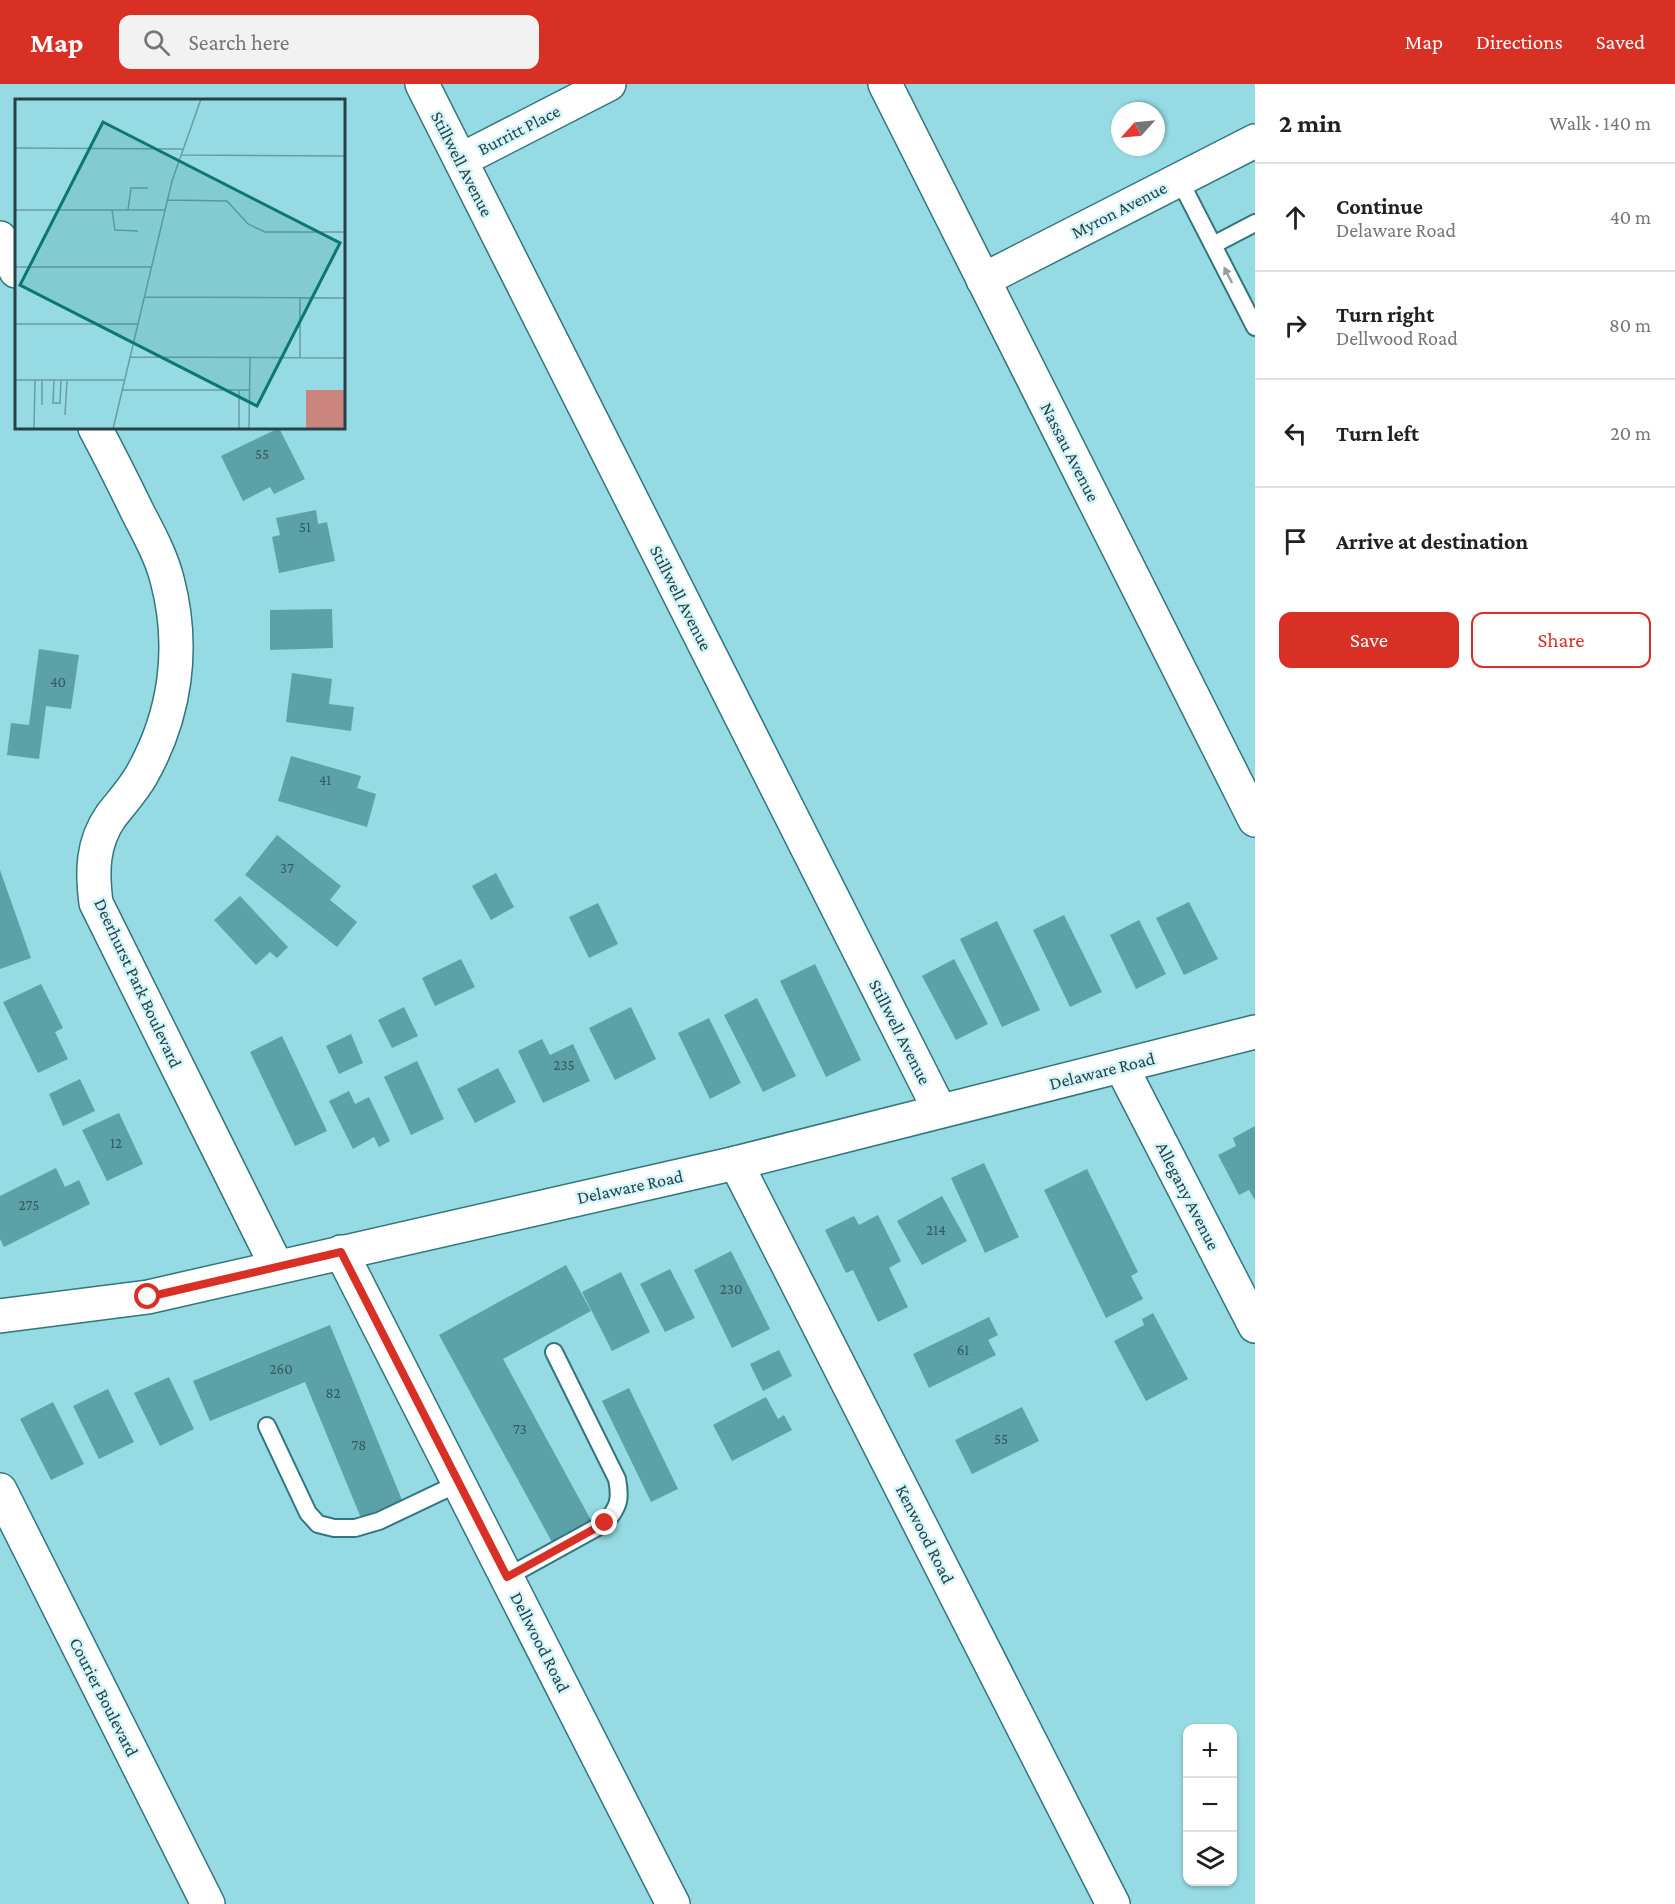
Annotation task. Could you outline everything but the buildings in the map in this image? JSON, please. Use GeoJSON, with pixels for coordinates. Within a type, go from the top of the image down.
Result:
{"type":"FeatureCollection","features":[{"type":"Feature","properties":{"kind":"street","name":"Stillwell Avenue"},"geometry":{"type":"LineString","coordinates":[[422,84],[940,1111]]}},
{"type":"Feature","properties":{"kind":"street","name":"Burritt Place"},"geometry":{"type":"LineString","coordinates":[[460,160],[609,84]]}},
{"type":"Feature","properties":{"kind":"street","name":"Nassau Avenue"},"geometry":{"type":"LineString","coordinates":[[885,84],[1255,820]]}},
{"type":"Feature","properties":{"kind":"street","name":"Myron Avenue"},"geometry":{"type":"LineString","coordinates":[[983,279],[1255,141]]}},
{"type":"Feature","properties":{"kind":"street"},"geometry":{"type":"LineString","coordinates":[[0,238],[15,269]]}},
{"type":"Feature","properties":{"kind":"street","name":"Deerhurst Park Boulevard"},"geometry":{"type":"LineString","coordinates":[[96,429],[155,545],[167,578],[176,621],[177,664],[171,704],[159,743],[140,778],[109,819],[97,843],[92,873],[96,903],[277,1267]]}},
{"type":"Feature","properties":{"kind":"street","name":"Delaware Road"},"geometry":{"type":"LineString","coordinates":[[0,1316],[148,1297],[736,1163],[1255,1032]]}},
{"type":"Feature","properties":{"kind":"street","name":"Allegany Avenue"},"geometry":{"type":"LineString","coordinates":[[1121,1066],[1255,1326]]}},
{"type":"Feature","properties":{"kind":"street","name":"Kenwood Road"},"geometry":{"type":"LineString","coordinates":[[736,1163],[1113,1904]]}},
{"type":"Feature","properties":{"kind":"street","name":"Dellwood Road"},"geometry":{"type":"LineString","coordinates":[[341,1252],[673,1904]]}},
{"type":"Feature","properties":{"kind":"street","name":"Courier Boulevard"},"geometry":{"type":"LineString","coordinates":[[0,1490],[208,1904]]}},
{"type":"Feature","properties":{"kind":"lane"},"geometry":{"type":"LineString","coordinates":[[1179,179],[1255,327]]}},
{"type":"Feature","properties":{"kind":"lane"},"geometry":{"type":"LineString","coordinates":[[1213,245],[1255,223]]}},
{"type":"Feature","properties":{"kind":"lane"},"geometry":{"type":"LineString","coordinates":[[507,1577],[605,1523],[615,1512],[621,1496],[617,1479],[554,1352]]}},
{"type":"Feature","properties":{"kind":"lane"},"geometry":{"type":"LineString","coordinates":[[267,1426],[308,1513],[318,1524],[355,1528],[379,1521],[459,1483]]}},
{"type":"Feature","properties":{"kind":"route"},"geometry":{"type":"LineString","coordinates":[[148,1297],[341,1252],[507,1577],[605,1523]]}}]}
